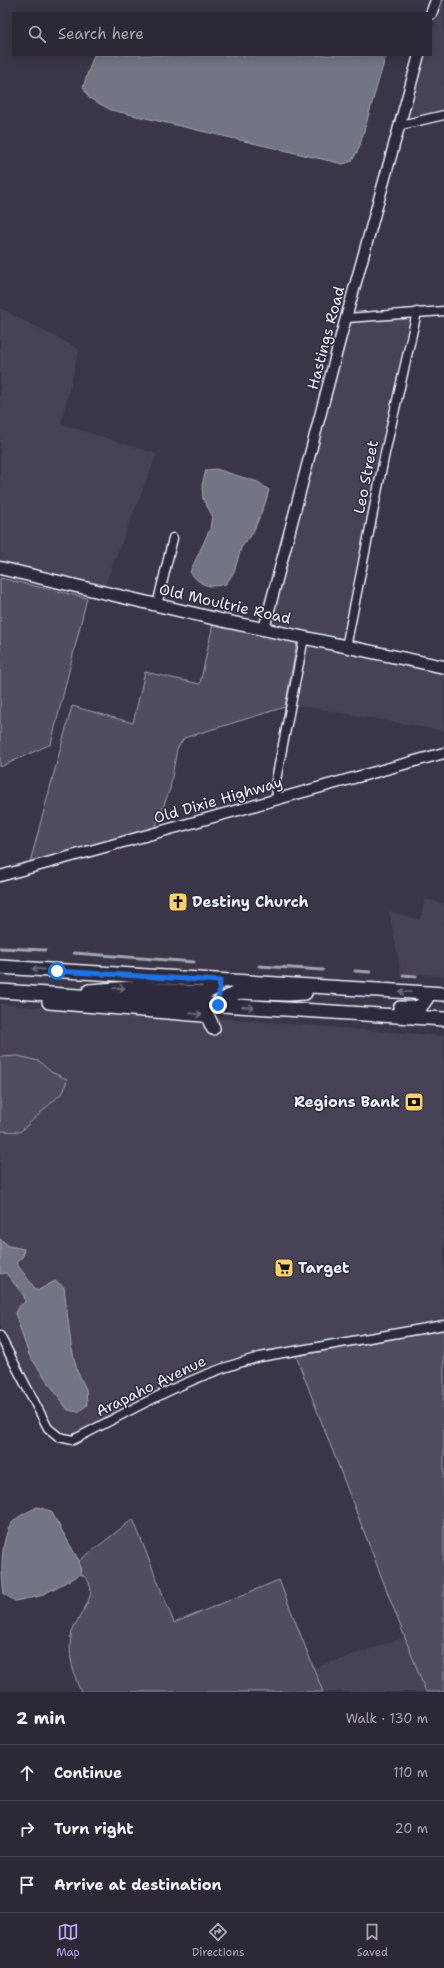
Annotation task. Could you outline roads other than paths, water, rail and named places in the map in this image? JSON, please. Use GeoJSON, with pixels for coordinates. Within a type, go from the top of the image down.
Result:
{"type":"FeatureCollection","features":[{"type":"Feature","properties":{"kind":"main road","name":"Old Moultrie Road"},"geometry":{"type":"LineString","coordinates":[[0,568],[264,630],[444,667]]}},
{"type":"Feature","properties":{"kind":"main road"},"geometry":{"type":"LineString","coordinates":[[0,967],[444,994]]}},
{"type":"Feature","properties":{"kind":"main road"},"geometry":{"type":"LineString","coordinates":[[67,995],[118,988],[204,993],[215,988],[220,981]]}},
{"type":"Feature","properties":{"kind":"main road"},"geometry":{"type":"LineString","coordinates":[[0,991],[444,1019]]}},
{"type":"Feature","properties":{"kind":"main road"},"geometry":{"type":"LineString","coordinates":[[218,1005],[230,996],[245,992],[369,995],[385,991]]}},
{"type":"Feature","properties":{"kind":"main road"},"geometry":{"type":"LineString","coordinates":[[19,992],[53,1003],[203,1015],[208,1018],[213,1028]]}},
{"type":"Feature","properties":{"kind":"main road"},"geometry":{"type":"LineString","coordinates":[[298,1009],[338,1006],[416,1008],[422,1006],[429,993]]}},
{"type":"Feature","properties":{"kind":"street"},"geometry":{"type":"LineString","coordinates":[[432,12],[436,0]]}},
{"type":"Feature","properties":{"kind":"street","name":"Hastings Road"},"geometry":{"type":"LineString","coordinates":[[264,630],[346,318],[401,125],[419,56]]}},
{"type":"Feature","properties":{"kind":"street"},"geometry":{"type":"LineString","coordinates":[[401,125],[444,115]]}},
{"type":"Feature","properties":{"kind":"street"},"geometry":{"type":"LineString","coordinates":[[346,318],[444,311]]}},
{"type":"Feature","properties":{"kind":"street","name":"Leo Street"},"geometry":{"type":"LineString","coordinates":[[346,647],[385,453],[417,312]]}},
{"type":"Feature","properties":{"kind":"street"},"geometry":{"type":"LineString","coordinates":[[157,605],[173,538]]}},
{"type":"Feature","properties":{"kind":"street"},"geometry":{"type":"LineString","coordinates":[[278,799],[275,784],[304,638]]}},
{"type":"Feature","properties":{"kind":"street","name":"Old Dixie Highway"},"geometry":{"type":"LineString","coordinates":[[0,876],[444,753]]}},
{"type":"Feature","properties":{"kind":"street"},"geometry":{"type":"LineString","coordinates":[[218,1005],[220,981]]}},
{"type":"Feature","properties":{"kind":"street","name":"Arapaho Avenue"},"geometry":{"type":"LineString","coordinates":[[0,1336],[48,1428],[59,1437],[73,1440],[187,1381],[235,1363],[260,1357],[444,1324]]}},
{"type":"Feature","properties":{"kind":"water"},"geometry":{"type":"Polygon","coordinates":[[[94,56],[386,56],[359,148],[352,161],[343,164],[111,110],[89,98],[83,87],[94,56]]]}},
{"type":"Feature","properties":{"kind":"water"},"geometry":{"type":"Polygon","coordinates":[[[216,469],[258,482],[269,490],[265,504],[253,532],[241,548],[234,572],[226,584],[210,586],[198,581],[190,572],[210,529],[212,515],[203,499],[202,485],[206,470],[216,469]]]}},
{"type":"Feature","properties":{"kind":"water"},"geometry":{"type":"Polygon","coordinates":[[[0,1239],[9,1246],[24,1249],[23,1256],[16,1263],[37,1291],[55,1281],[64,1287],[71,1345],[77,1371],[86,1389],[87,1405],[78,1412],[68,1410],[29,1355],[15,1313],[18,1307],[25,1302],[24,1296],[6,1273],[0,1274],[0,1239]]]}},
{"type":"Feature","properties":{"kind":"water"},"geometry":{"type":"Polygon","coordinates":[[[37,1507],[51,1511],[79,1561],[81,1574],[40,1596],[15,1601],[4,1594],[2,1577],[2,1558],[7,1531],[13,1521],[37,1507]]]}},
{"type":"Feature","properties":{"kind":"waterway"},"geometry":{"type":"LineString","coordinates":[[0,948],[45,950]]}},
{"type":"Feature","properties":{"kind":"waterway"},"geometry":{"type":"LineString","coordinates":[[74,953],[194,962]]}},
{"type":"Feature","properties":{"kind":"waterway"},"geometry":{"type":"LineString","coordinates":[[259,966],[323,970]]}},
{"type":"Feature","properties":{"kind":"waterway"},"geometry":{"type":"LineString","coordinates":[[355,971],[370,972]]}},
{"type":"Feature","properties":{"kind":"waterway"},"geometry":{"type":"LineString","coordinates":[[403,975],[416,976]]}},
{"type":"Feature","properties":{"kind":"place","name":"Destiny Church"},"geometry":{"type":"Point","coordinates":[178,902]}},
{"type":"Feature","properties":{"kind":"place","name":"Regions Bank"},"geometry":{"type":"Point","coordinates":[414,1102]}},
{"type":"Feature","properties":{"kind":"place","name":"Target"},"geometry":{"type":"Point","coordinates":[284,1268]}}]}
